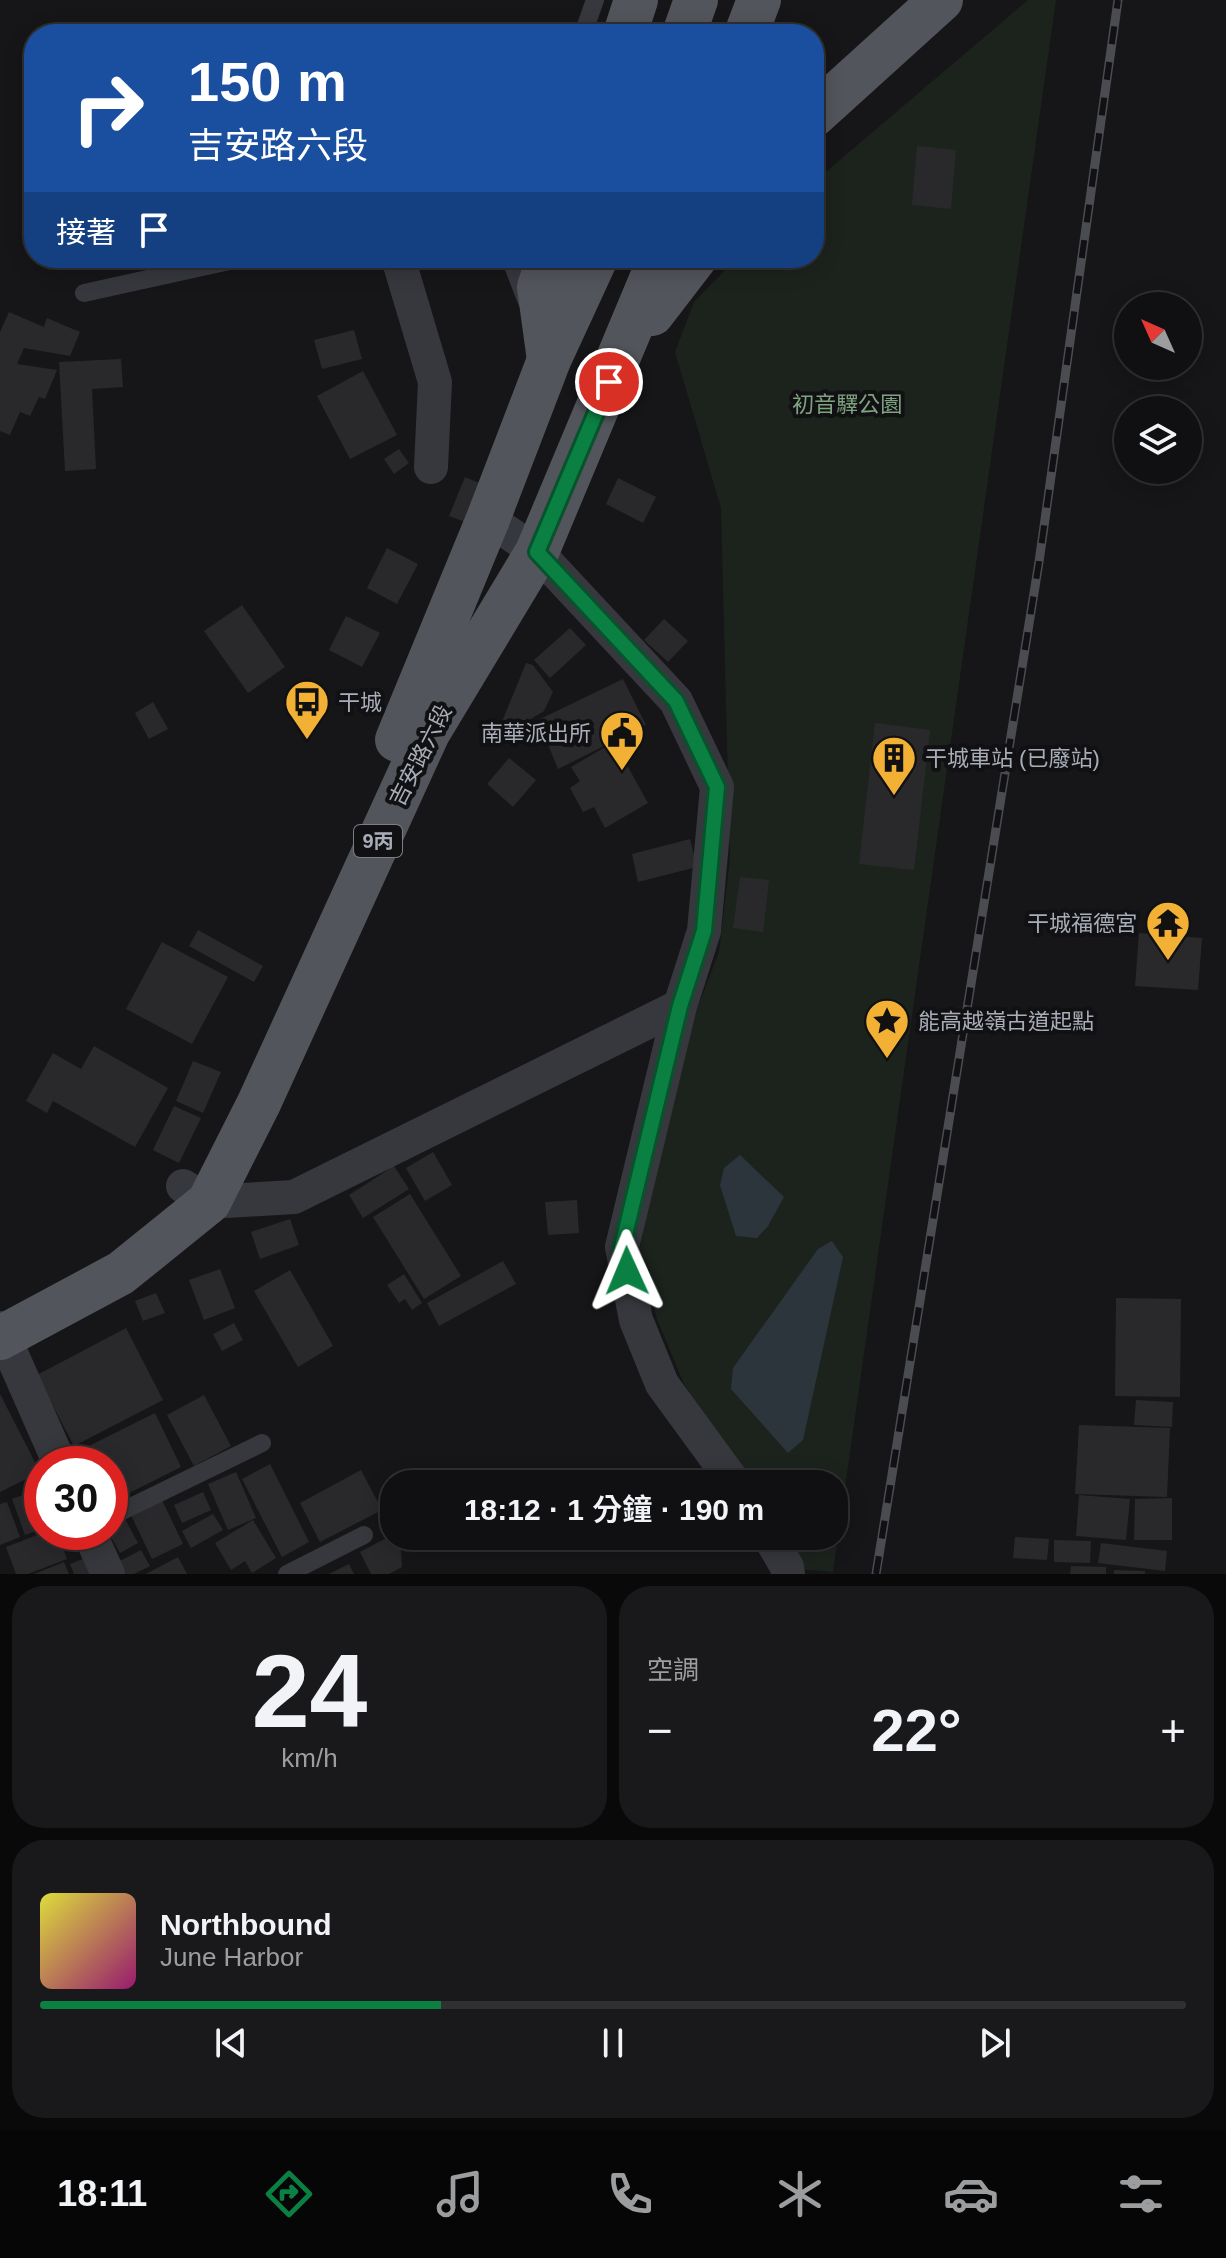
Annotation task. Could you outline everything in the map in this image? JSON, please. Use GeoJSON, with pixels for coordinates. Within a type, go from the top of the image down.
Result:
{"type":"FeatureCollection","features":[{"type":"Feature","properties":{"kind":"main road"},"geometry":{"type":"LineString","coordinates":[[628,24],[636,0]]}},
{"type":"Feature","properties":{"kind":"main road"},"geometry":{"type":"LineString","coordinates":[[688,24],[696,0]]}},
{"type":"Feature","properties":{"kind":"main road"},"geometry":{"type":"LineString","coordinates":[[750,24],[759,0]]}},
{"type":"Feature","properties":{"kind":"main road"},"geometry":{"type":"LineString","coordinates":[[824,106],[941,0]]}},
{"type":"Feature","properties":{"kind":"main road"},"geometry":{"type":"LineString","coordinates":[[546,268],[539,287],[549,360]]}},
{"type":"Feature","properties":{"kind":"main road","name":"吉安路六段"},"geometry":{"type":"LineString","coordinates":[[196,1194],[407,719],[549,360],[591,268]]}},
{"type":"Feature","properties":{"kind":"main road","name":"吉安路六段"},"geometry":{"type":"LineString","coordinates":[[1,1330],[121,1273],[196,1194],[259,1103],[428,733],[537,552],[656,268]]}},
{"type":"Feature","properties":{"kind":"main road"},"geometry":{"type":"LineString","coordinates":[[621,353],[687,268]]}},
{"type":"Feature","properties":{"kind":"street"},"geometry":{"type":"LineString","coordinates":[[401,268],[435,382],[431,467]]}},
{"type":"Feature","properties":{"kind":"street"},"geometry":{"type":"LineString","coordinates":[[488,519],[537,552],[676,701],[717,787],[704,931],[680,1006],[622,1247],[636,1320],[662,1384],[725,1470]]}},
{"type":"Feature","properties":{"kind":"street"},"geometry":{"type":"LineString","coordinates":[[196,1194],[294,1197],[680,1006]]}},
{"type":"Feature","properties":{"kind":"street"},"geometry":{"type":"LineString","coordinates":[[1,1330],[52,1446]]}},
{"type":"Feature","properties":{"kind":"street"},"geometry":{"type":"LineString","coordinates":[[97,1550],[108,1574]]}},
{"type":"Feature","properties":{"kind":"street"},"geometry":{"type":"LineString","coordinates":[[777,1550],[788,1574]]}},
{"type":"Feature","properties":{"kind":"lane"},"geometry":{"type":"LineString","coordinates":[[587,24],[595,0]]}},
{"type":"Feature","properties":{"kind":"lane"},"geometry":{"type":"LineString","coordinates":[[84,293],[198,268]]}},
{"type":"Feature","properties":{"kind":"lane"},"geometry":{"type":"LineString","coordinates":[[514,268],[549,360]]}},
{"type":"Feature","properties":{"kind":"lane"},"geometry":{"type":"LineString","coordinates":[[128,1508],[262,1443]]}},
{"type":"Feature","properties":{"kind":"lane"},"geometry":{"type":"LineString","coordinates":[[287,1574],[364,1535]]}},
{"type":"Feature","properties":{"kind":"green space","name":"初音驛公園"},"geometry":{"type":"Polygon","coordinates":[[[1028,0],[1056,0],[847,1470],[737,1470],[684,1384],[657,1319],[639,1252],[683,1046],[719,952],[730,859],[721,508],[675,352],[694,302],[727,268],[824,268],[824,173],[1028,0]]]}},
{"type":"Feature","properties":{"kind":"green space","name":"初音驛公園"},"geometry":{"type":"Polygon","coordinates":[[[787,1550],[836,1550],[833,1572],[799,1569],[787,1550]]]}},
{"type":"Feature","properties":{"kind":"shaded area"},"geometry":{"type":"Polygon","coordinates":[[[740,1155],[784,1197],[768,1226],[757,1238],[736,1236],[720,1185],[724,1168],[740,1155]]]}},
{"type":"Feature","properties":{"kind":"shaded area"},"geometry":{"type":"Polygon","coordinates":[[[832,1241],[843,1257],[803,1440],[788,1453],[731,1389],[733,1368],[818,1249],[832,1241]]]}},
{"type":"Feature","properties":{"kind":"building"},"geometry":{"type":"Polygon","coordinates":[[[917,146],[956,150],[951,209],[912,205],[917,146]]]}},
{"type":"Feature","properties":{"kind":"building"},"geometry":{"type":"Polygon","coordinates":[[[9,312],[44,327],[47,318],[80,332],[70,356],[24,348],[17,364],[57,370],[45,399],[39,397],[30,416],[20,412],[10,435],[0,431],[0,332],[9,312]]]}},
{"type":"Feature","properties":{"kind":"building"},"geometry":{"type":"Polygon","coordinates":[[[354,330],[362,359],[322,369],[314,340],[354,330]]]}},
{"type":"Feature","properties":{"kind":"building"},"geometry":{"type":"Polygon","coordinates":[[[121,359],[123,387],[92,389],[96,469],[65,471],[59,362],[121,359]]]}},
{"type":"Feature","properties":{"kind":"building"},"geometry":{"type":"Polygon","coordinates":[[[363,371],[397,435],[350,459],[317,396],[363,371]]]}},
{"type":"Feature","properties":{"kind":"building"},"geometry":{"type":"Polygon","coordinates":[[[399,449],[409,463],[394,474],[384,459],[399,449]]]}},
{"type":"Feature","properties":{"kind":"building"},"geometry":{"type":"Polygon","coordinates":[[[465,477],[484,485],[468,523],[449,516],[465,477]]]}},
{"type":"Feature","properties":{"kind":"building"},"geometry":{"type":"Polygon","coordinates":[[[618,478],[656,497],[643,523],[606,504],[618,478]]]}},
{"type":"Feature","properties":{"kind":"building"},"geometry":{"type":"Polygon","coordinates":[[[387,548],[418,564],[397,604],[367,588],[387,548]]]}},
{"type":"Feature","properties":{"kind":"building"},"geometry":{"type":"Polygon","coordinates":[[[242,605],[285,667],[248,693],[204,631],[242,605]]]}},
{"type":"Feature","properties":{"kind":"building"},"geometry":{"type":"Polygon","coordinates":[[[346,616],[380,633],[362,667],[329,650],[346,616]]]}},
{"type":"Feature","properties":{"kind":"building"},"geometry":{"type":"Polygon","coordinates":[[[664,619],[688,641],[668,662],[644,640],[664,619]]]}},
{"type":"Feature","properties":{"kind":"building"},"geometry":{"type":"Polygon","coordinates":[[[570,628],[586,645],[550,678],[534,660],[570,628]]]}},
{"type":"Feature","properties":{"kind":"building"},"geometry":{"type":"Polygon","coordinates":[[[526,663],[533,665],[553,692],[544,711],[514,729],[501,724],[526,663]]]}},
{"type":"Feature","properties":{"kind":"building"},"geometry":{"type":"Polygon","coordinates":[[[623,679],[646,725],[558,769],[538,720],[623,679]]]}},
{"type":"Feature","properties":{"kind":"building"},"geometry":{"type":"Polygon","coordinates":[[[153,702],[168,729],[149,739],[135,713],[153,702]]]}},
{"type":"Feature","properties":{"kind":"building","name":"干城車站 (已廢站)"},"geometry":{"type":"Polygon","coordinates":[[[875,723],[930,730],[914,870],[859,864],[875,723]]]}},
{"type":"Feature","properties":{"kind":"building"},"geometry":{"type":"Polygon","coordinates":[[[614,742],[648,803],[605,828],[594,807],[583,812],[570,788],[580,781],[571,767],[614,742]]]}},
{"type":"Feature","properties":{"kind":"building"},"geometry":{"type":"Polygon","coordinates":[[[509,758],[536,780],[513,807],[487,784],[509,758]]]}},
{"type":"Feature","properties":{"kind":"building"},"geometry":{"type":"Polygon","coordinates":[[[690,839],[697,867],[638,882],[632,854],[690,839]]]}},
{"type":"Feature","properties":{"kind":"building"},"geometry":{"type":"Polygon","coordinates":[[[740,877],[769,880],[763,932],[733,928],[740,877]]]}},
{"type":"Feature","properties":{"kind":"building"},"geometry":{"type":"Polygon","coordinates":[[[198,930],[263,966],[254,982],[189,946],[198,930]]]}},
{"type":"Feature","properties":{"kind":"building","name":"干城福德宮"},"geometry":{"type":"Polygon","coordinates":[[[1139,933],[1202,938],[1198,990],[1135,986],[1139,933]]]}},
{"type":"Feature","properties":{"kind":"building"},"geometry":{"type":"Polygon","coordinates":[[[162,942],[228,977],[192,1044],[126,1009],[162,942]]]}},
{"type":"Feature","properties":{"kind":"building"},"geometry":{"type":"Polygon","coordinates":[[[94,1046],[168,1088],[135,1147],[53,1101],[47,1113],[26,1101],[53,1053],[81,1069],[94,1046]]]}},
{"type":"Feature","properties":{"kind":"building"},"geometry":{"type":"Polygon","coordinates":[[[193,1061],[221,1072],[203,1113],[176,1101],[193,1061]]]}},
{"type":"Feature","properties":{"kind":"building"},"geometry":{"type":"Polygon","coordinates":[[[174,1106],[201,1118],[179,1163],[153,1150],[174,1106]]]}},
{"type":"Feature","properties":{"kind":"building"},"geometry":{"type":"Polygon","coordinates":[[[433,1152],[452,1185],[425,1201],[406,1168],[433,1152]]]}},
{"type":"Feature","properties":{"kind":"building"},"geometry":{"type":"Polygon","coordinates":[[[394,1166],[409,1189],[363,1218],[349,1195],[394,1166]]]}},
{"type":"Feature","properties":{"kind":"building"},"geometry":{"type":"Polygon","coordinates":[[[410,1194],[461,1276],[424,1299],[373,1217],[410,1194]]]}},
{"type":"Feature","properties":{"kind":"building"},"geometry":{"type":"Polygon","coordinates":[[[577,1200],[579,1233],[548,1235],[545,1202],[577,1200]]]}},
{"type":"Feature","properties":{"kind":"building"},"geometry":{"type":"Polygon","coordinates":[[[290,1219],[299,1245],[260,1259],[251,1232],[290,1219]]]}},
{"type":"Feature","properties":{"kind":"building"},"geometry":{"type":"Polygon","coordinates":[[[503,1261],[516,1284],[439,1326],[427,1303],[503,1261]]]}},
{"type":"Feature","properties":{"kind":"building"},"geometry":{"type":"Polygon","coordinates":[[[220,1269],[235,1308],[204,1320],[189,1280],[220,1269]]]}},
{"type":"Feature","properties":{"kind":"building"},"geometry":{"type":"Polygon","coordinates":[[[290,1270],[333,1346],[298,1367],[254,1291],[290,1270]]]}},
{"type":"Feature","properties":{"kind":"building"},"geometry":{"type":"Polygon","coordinates":[[[404,1274],[422,1303],[412,1310],[405,1299],[399,1303],[387,1285],[404,1274]]]}},
{"type":"Feature","properties":{"kind":"building"},"geometry":{"type":"Polygon","coordinates":[[[156,1293],[165,1313],[143,1321],[135,1301],[156,1293]]]}},
{"type":"Feature","properties":{"kind":"building"},"geometry":{"type":"Polygon","coordinates":[[[1116,1298],[1181,1299],[1180,1397],[1115,1396],[1116,1298]]]}},
{"type":"Feature","properties":{"kind":"building"},"geometry":{"type":"Polygon","coordinates":[[[234,1323],[243,1340],[222,1351],[213,1334],[234,1323]]]}},
{"type":"Feature","properties":{"kind":"building"},"geometry":{"type":"Polygon","coordinates":[[[126,1328],[163,1400],[74,1446],[37,1375],[126,1328]]]}},
{"type":"Feature","properties":{"kind":"building"},"geometry":{"type":"Polygon","coordinates":[[[0,1394],[27,1446],[24,1446],[24,1480],[0,1492],[0,1394]]]}},
{"type":"Feature","properties":{"kind":"building"},"geometry":{"type":"Polygon","coordinates":[[[204,1395],[231,1446],[194,1466],[167,1415],[204,1395]]]}},
{"type":"Feature","properties":{"kind":"building"},"geometry":{"type":"Polygon","coordinates":[[[1136,1400],[1173,1402],[1172,1427],[1134,1425],[1136,1400]]]}},
{"type":"Feature","properties":{"kind":"building"},"geometry":{"type":"Polygon","coordinates":[[[155,1413],[181,1467],[128,1494],[128,1446],[89,1446],[155,1413]]]}},
{"type":"Feature","properties":{"kind":"building"},"geometry":{"type":"Polygon","coordinates":[[[1079,1425],[1170,1428],[1167,1497],[1075,1494],[1079,1425]]]}},
{"type":"Feature","properties":{"kind":"building"},"geometry":{"type":"Polygon","coordinates":[[[270,1464],[309,1542],[282,1557],[242,1479],[270,1464]]]}},
{"type":"Feature","properties":{"kind":"building"},"geometry":{"type":"Polygon","coordinates":[[[361,1470],[380,1511],[320,1542],[300,1503],[361,1470]]]}},
{"type":"Feature","properties":{"kind":"building"},"geometry":{"type":"Polygon","coordinates":[[[236,1472],[256,1518],[228,1530],[208,1484],[236,1472]]]}},
{"type":"Feature","properties":{"kind":"building"},"geometry":{"type":"Polygon","coordinates":[[[203,1492],[211,1510],[182,1523],[174,1505],[203,1492]]]}},
{"type":"Feature","properties":{"kind":"building"},"geometry":{"type":"Polygon","coordinates":[[[24,1495],[24,1532],[12,1499],[24,1495]]]}},
{"type":"Feature","properties":{"kind":"building"},"geometry":{"type":"Polygon","coordinates":[[[1079,1495],[1130,1499],[1126,1540],[1076,1536],[1079,1495]]]}},
{"type":"Feature","properties":{"kind":"building"},"geometry":{"type":"Polygon","coordinates":[[[161,1498],[183,1544],[152,1559],[130,1513],[161,1498]]]}},
{"type":"Feature","properties":{"kind":"building"},"geometry":{"type":"Polygon","coordinates":[[[1172,1498],[1172,1540],[1134,1540],[1135,1499],[1172,1498]]]}},
{"type":"Feature","properties":{"kind":"building"},"geometry":{"type":"Polygon","coordinates":[[[7,1502],[20,1537],[0,1545],[0,1504],[7,1502]]]}},
{"type":"Feature","properties":{"kind":"building"},"geometry":{"type":"Polygon","coordinates":[[[213,1514],[223,1530],[191,1548],[182,1531],[213,1514]]]}},
{"type":"Feature","properties":{"kind":"building"},"geometry":{"type":"Polygon","coordinates":[[[253,1520],[276,1558],[252,1573],[245,1561],[231,1570],[215,1543],[253,1520]]]}},
{"type":"Feature","properties":{"kind":"building"},"geometry":{"type":"Polygon","coordinates":[[[128,1525],[138,1543],[128,1549],[128,1525]]]}},
{"type":"Feature","properties":{"kind":"building"},"geometry":{"type":"Polygon","coordinates":[[[1015,1537],[1049,1539],[1047,1560],[1013,1558],[1015,1537]]]}},
{"type":"Feature","properties":{"kind":"building"},"geometry":{"type":"Polygon","coordinates":[[[24,1540],[24,1550],[64,1550],[67,1559],[28,1574],[16,1574],[6,1547],[24,1540]]]}},
{"type":"Feature","properties":{"kind":"building"},"geometry":{"type":"Polygon","coordinates":[[[1054,1540],[1091,1541],[1090,1563],[1054,1562],[1054,1540]]]}},
{"type":"Feature","properties":{"kind":"building"},"geometry":{"type":"Polygon","coordinates":[[[380,1541],[380,1550],[401,1550],[402,1567],[389,1574],[371,1574],[360,1552],[380,1541]]]}},
{"type":"Feature","properties":{"kind":"building"},"geometry":{"type":"Polygon","coordinates":[[[1101,1543],[1167,1551],[1165,1571],[1098,1563],[1101,1543]]]}},
{"type":"Feature","properties":{"kind":"building"},"geometry":{"type":"Polygon","coordinates":[[[141,1550],[150,1566],[134,1574],[122,1574],[116,1563],[141,1550]]]}},
{"type":"Feature","properties":{"kind":"building"},"geometry":{"type":"Polygon","coordinates":[[[90,1556],[97,1574],[74,1574],[70,1564],[90,1556]]]}},
{"type":"Feature","properties":{"kind":"building"},"geometry":{"type":"Polygon","coordinates":[[[178,1557],[187,1574],[146,1574],[178,1557]]]}},
{"type":"Feature","properties":{"kind":"building"},"geometry":{"type":"Polygon","coordinates":[[[64,1562],[69,1574],[34,1574],[64,1562]]]}},
{"type":"Feature","properties":{"kind":"building"},"geometry":{"type":"Polygon","coordinates":[[[349,1564],[354,1574],[329,1574],[349,1564]]]}},
{"type":"Feature","properties":{"kind":"building"},"geometry":{"type":"Polygon","coordinates":[[[1071,1566],[1106,1567],[1106,1574],[1070,1574],[1071,1566]]]}},
{"type":"Feature","properties":{"kind":"building"},"geometry":{"type":"Polygon","coordinates":[[[1114,1570],[1145,1571],[1145,1574],[1114,1574],[1114,1570]]]}},
{"type":"Feature","properties":{"kind":"railway"},"geometry":{"type":"LineString","coordinates":[[876,1574],[1039,562],[1118,0]]}},
{"type":"Feature","properties":{"kind":"place","name":"干城"},"geometry":{"type":"Point","coordinates":[307,741]}},
{"type":"Feature","properties":{"kind":"place","name":"南華派出所"},"geometry":{"type":"Point","coordinates":[622,772]}},
{"type":"Feature","properties":{"kind":"place","name":"干城車站 (已廢站)"},"geometry":{"type":"Point","coordinates":[894,797]}},
{"type":"Feature","properties":{"kind":"place","name":"干城福德宮"},"geometry":{"type":"Point","coordinates":[1168,962]}},
{"type":"Feature","properties":{"kind":"place","name":"能高越嶺古道起點"},"geometry":{"type":"Point","coordinates":[887,1060]}},
{"type":"Feature","properties":{"kind":"route"},"geometry":{"type":"LineString","coordinates":[[609,382],[537,552],[676,701],[717,787],[704,931],[680,1006],[622,1247],[627,1271]]}}]}
